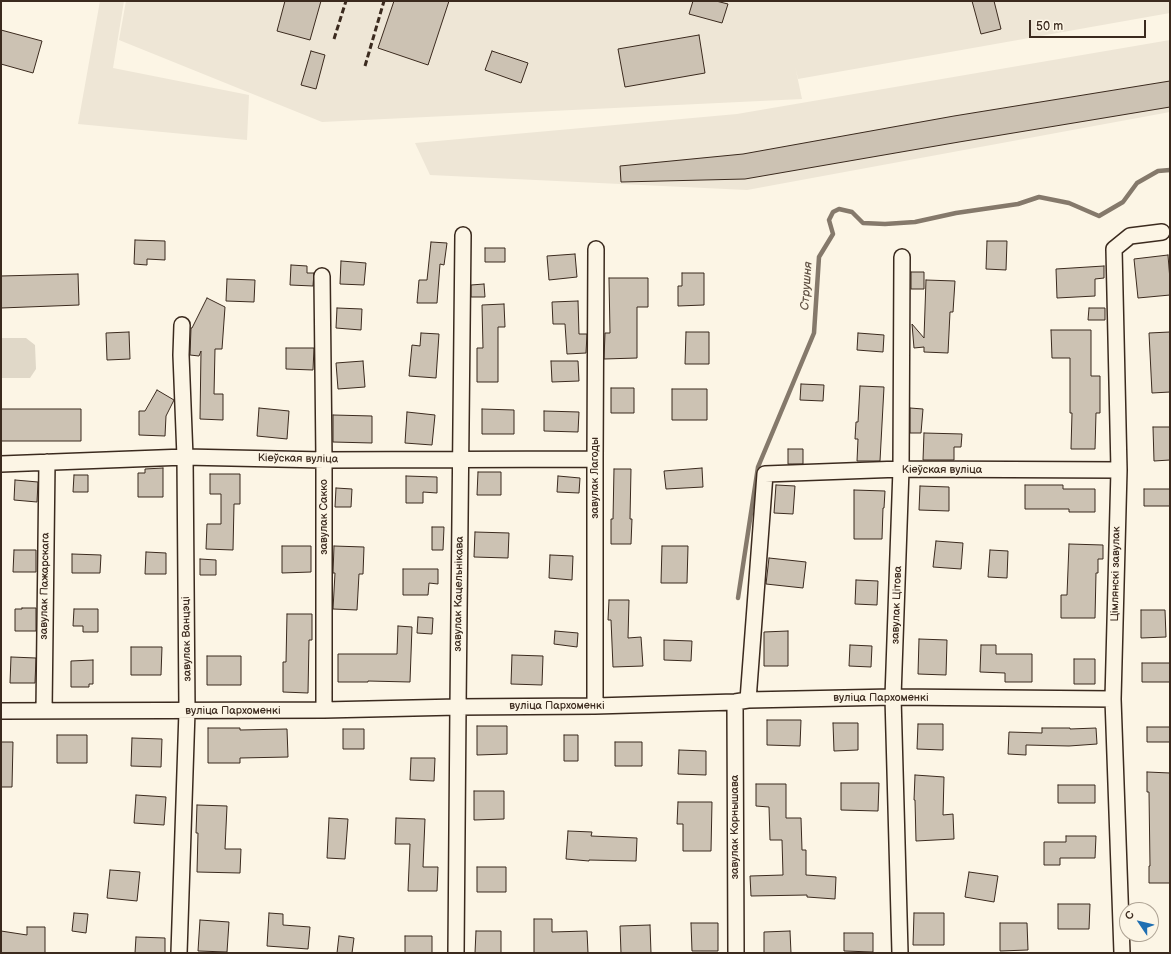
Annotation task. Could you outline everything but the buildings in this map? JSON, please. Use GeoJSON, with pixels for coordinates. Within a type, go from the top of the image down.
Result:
{"type":"FeatureCollection","features":[{"type":"Feature","properties":{"kind":"street","name":"Цімлянскі завулак"},"geometry":{"type":"LineString","coordinates":[[1122,953],[1114,699],[1119,470],[1114,249],[1130,236],[1162,232]]}},
{"type":"Feature","properties":{"kind":"street","name":"завулак Кацельнікава"},"geometry":{"type":"LineString","coordinates":[[456,953],[463,235]]}},
{"type":"Feature","properties":{"kind":"street","name":"завулак Лагоды"},"geometry":{"type":"LineString","coordinates":[[595,706],[596,249]]}},
{"type":"Feature","properties":{"kind":"street","name":"завулак Цітова"},"geometry":{"type":"LineString","coordinates":[[900,953],[893,697],[901,469],[902,257]]}},
{"type":"Feature","properties":{"kind":"street","name":"завулак Сакко"},"geometry":{"type":"LineString","coordinates":[[322,276],[324,710]]}},
{"type":"Feature","properties":{"kind":"street","name":"завулак Ванцэці"},"geometry":{"type":"LineString","coordinates":[[179,953],[188,711],[185,458],[181,355],[182,325]]}},
{"type":"Feature","properties":{"kind":"street","name":"Кіеўская вуліца"},"geometry":{"type":"LineString","coordinates":[[1,464],[185,458],[324,460],[595,458]]}},
{"type":"Feature","properties":{"kind":"street","name":"завулак Пажарскага"},"geometry":{"type":"LineString","coordinates":[[44,711],[47,462]]}},
{"type":"Feature","properties":{"kind":"street","name":"Кіеўская вуліца"},"geometry":{"type":"LineString","coordinates":[[765,474],[901,469],[1119,470]]}},
{"type":"Feature","properties":{"kind":"street","name":"завулак Корнышава"},"geometry":{"type":"LineString","coordinates":[[736,953],[741,701],[765,474]]}},
{"type":"Feature","properties":{"kind":"street","name":"вуліца Пархоменкі"},"geometry":{"type":"LineString","coordinates":[[1,710],[324,710],[595,706],[893,697],[1114,699]]}},
{"type":"Feature","properties":{"kind":"shaded area"},"geometry":{"type":"Polygon","coordinates":[[[100,1],[124,1],[113,68],[249,95],[247,140],[78,124],[100,1]]]}},
{"type":"Feature","properties":{"kind":"shaded area"},"geometry":{"type":"Polygon","coordinates":[[[126,1],[1170,1],[1170,13],[798,79],[795,66],[802,99],[322,122],[119,40],[126,1]]]}},
{"type":"Feature","properties":{"kind":"shaded area"},"geometry":{"type":"Polygon","coordinates":[[[1170,40],[1170,112],[747,190],[430,175],[415,143],[737,114],[1170,40]]]}},
{"type":"Feature","properties":{"kind":"shaded area"},"geometry":{"type":"Polygon","coordinates":[[[1,338],[26,338],[35,345],[36,369],[30,378],[1,378],[1,338]]]}},
{"type":"Feature","properties":{"kind":"waterway","name":"Струшня"},"geometry":{"type":"LineString","coordinates":[[738,598],[758,467],[814,333],[819,257],[833,234],[829,220],[833,212],[839,209],[852,212],[863,223],[885,224],[915,222],[956,213],[1018,204],[1039,197],[1069,203],[1099,216],[1123,202],[1137,183],[1158,171],[1170,170]]}},
{"type":"Feature","properties":{"kind":"railway"},"geometry":{"type":"LineString","coordinates":[[334,39],[346,1]]}},
{"type":"Feature","properties":{"kind":"railway"},"geometry":{"type":"LineString","coordinates":[[365,66],[384,1]]}}]}
